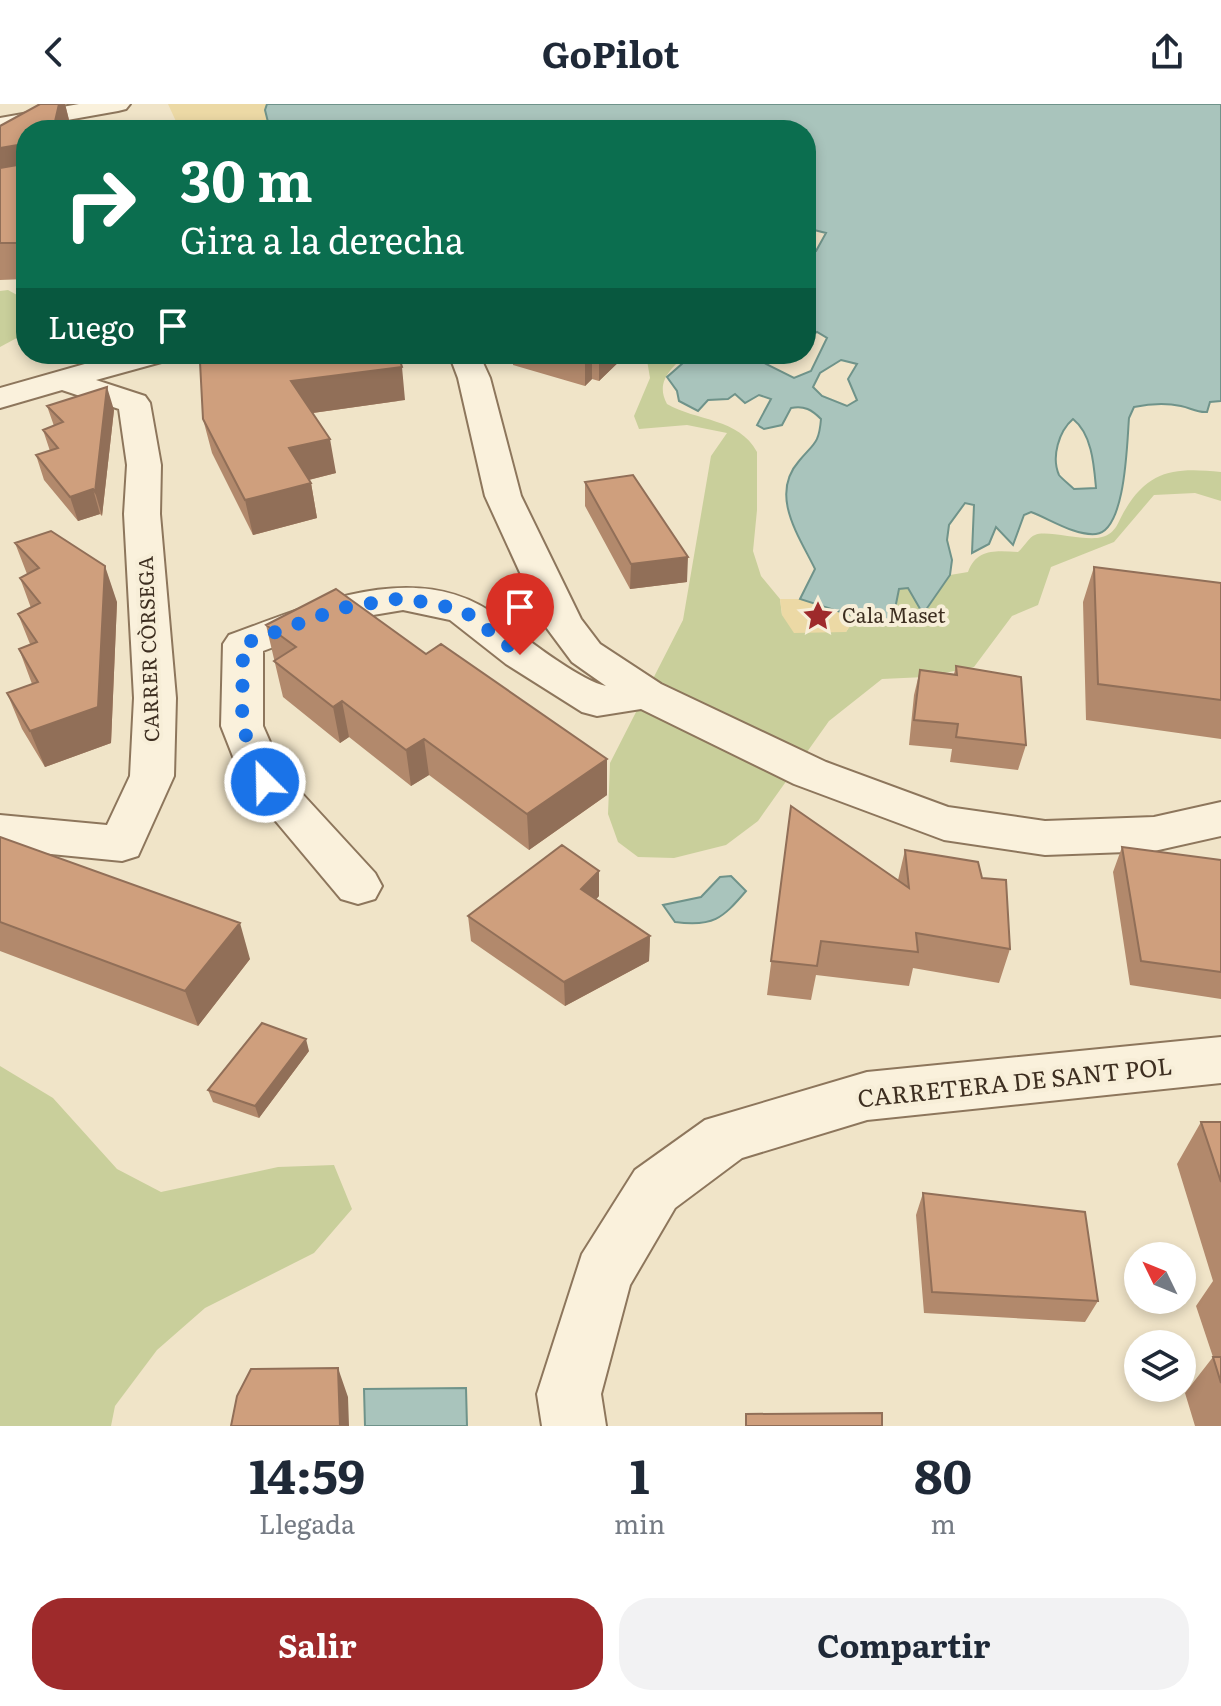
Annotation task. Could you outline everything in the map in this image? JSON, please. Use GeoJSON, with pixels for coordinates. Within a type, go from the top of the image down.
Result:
{"type":"FeatureCollection","features":[{"type":"Feature","properties":{"kind":"street"},"geometry":{"type":"LineString","coordinates":[[36,120],[124,108]]}},
{"type":"Feature","properties":{"kind":"street"},"geometry":{"type":"LineString","coordinates":[[0,398],[116,364]]}},
{"type":"Feature","properties":{"kind":"street"},"geometry":{"type":"LineString","coordinates":[[468,364],[503,496],[563,623],[586,653],[646,694],[810,773],[944,823],[1045,838],[1154,834],[1221,819]]}},
{"type":"Feature","properties":{"kind":"street","name":"CARRER CÒRSEGA"},"geometry":{"type":"LineString","coordinates":[[0,832],[122,844],[152,776],[155,698],[142,514],[144,465],[134,403],[60,379]]}},
{"type":"Feature","properties":{"kind":"street"},"geometry":{"type":"LineString","coordinates":[[358,886],[265,782],[242,726],[243,644],[341,608],[403,598],[463,610],[520,655],[597,702],[646,694]]}},
{"type":"Feature","properties":{"kind":"street","name":"CARRETERA DE SANT POL"},"geometry":{"type":"LineString","coordinates":[[574,1426],[569,1394],[603,1275],[655,1189],[725,1138],[867,1096],[1221,1060]]}},
{"type":"Feature","properties":{"kind":"green space"},"geometry":{"type":"Polygon","coordinates":[[[8,290],[16,294],[16,338],[0,347],[0,291],[8,290]]]}},
{"type":"Feature","properties":{"kind":"green space"},"geometry":{"type":"Polygon","coordinates":[[[648,364],[677,364],[664,382],[667,404],[728,426],[749,441],[757,452],[753,551],[761,576],[780,599],[782,615],[846,632],[873,604],[891,593],[908,588],[924,614],[950,575],[968,572],[982,555],[1018,552],[1035,535],[1048,533],[1095,538],[1107,535],[1114,530],[1144,486],[1166,474],[1191,470],[1221,472],[1221,501],[1195,493],[1154,495],[1114,542],[1051,567],[1038,605],[1012,616],[974,667],[925,677],[882,679],[829,721],[758,821],[726,845],[674,858],[638,857],[618,842],[608,814],[610,763],[683,620],[711,456],[727,433],[687,425],[639,429],[634,416],[650,378],[648,364]]]}},
{"type":"Feature","properties":{"kind":"green space"},"geometry":{"type":"Polygon","coordinates":[[[0,1066],[53,1098],[117,1169],[161,1192],[278,1167],[334,1165],[352,1209],[314,1253],[205,1308],[157,1350],[115,1406],[111,1426],[0,1426],[0,1066]]]}},
{"type":"Feature","properties":{"kind":"sand"},"geometry":{"type":"Polygon","coordinates":[[[168,104],[267,104],[268,120],[175,120],[168,104]]]}},
{"type":"Feature","properties":{"kind":"sand","name":"Cala Maset"},"geometry":{"type":"Polygon","coordinates":[[[780,599],[800,599],[856,617],[846,632],[794,633],[782,615],[780,599]]]}},
{"type":"Feature","properties":{"kind":"water"},"geometry":{"type":"Polygon","coordinates":[[[267,104],[1221,104],[1221,401],[1210,402],[1207,412],[1169,404],[1134,407],[1129,418],[1126,464],[1119,502],[1114,518],[1106,529],[1096,534],[1080,532],[1031,512],[1024,515],[1013,545],[996,527],[989,544],[972,553],[974,505],[965,503],[949,525],[950,575],[923,614],[908,588],[899,589],[892,624],[879,624],[870,610],[856,617],[800,599],[815,569],[790,515],[787,488],[790,474],[817,439],[821,419],[808,409],[791,408],[782,425],[764,429],[757,425],[771,399],[759,395],[745,403],[735,394],[728,399],[708,400],[698,411],[679,401],[677,391],[667,377],[682,364],[766,364],[794,378],[811,371],[816,364],[827,338],[816,332],[816,251],[826,233],[816,230],[816,120],[268,120],[267,104]],[[841,360],[820,373],[813,387],[822,396],[847,406],[857,400],[848,379],[857,364],[841,360]],[[1073,419],[1064,430],[1058,445],[1057,468],[1059,475],[1074,489],[1096,488],[1088,441],[1073,419]]]}},
{"type":"Feature","properties":{"kind":"water"},"geometry":{"type":"Polygon","coordinates":[[[731,876],[746,891],[716,919],[699,923],[675,922],[663,905],[701,897],[720,877],[731,876]]]}},
{"type":"Feature","properties":{"kind":"water"},"geometry":{"type":"Polygon","coordinates":[[[466,1388],[467,1426],[365,1426],[364,1389],[466,1388]]]}},
{"type":"Feature","properties":{"kind":"building"},"geometry":{"type":"Polygon","coordinates":[[[40,104],[59,104],[55,120],[16,120],[16,145],[0,148],[0,126],[40,104]]]}},
{"type":"Feature","properties":{"kind":"building"},"geometry":{"type":"Polygon","coordinates":[[[16,165],[16,243],[0,243],[0,168],[16,165]]]}},
{"type":"Feature","properties":{"kind":"building"},"geometry":{"type":"Polygon","coordinates":[[[200,364],[401,364],[402,367],[291,381],[330,439],[289,448],[311,483],[245,500],[203,419],[200,364]]]}},
{"type":"Feature","properties":{"kind":"building"},"geometry":{"type":"Polygon","coordinates":[[[107,387],[95,492],[93,489],[70,497],[36,455],[58,448],[43,430],[63,422],[47,406],[107,387]]]}},
{"type":"Feature","properties":{"kind":"building"},"geometry":{"type":"Polygon","coordinates":[[[633,475],[688,557],[631,564],[585,482],[633,475]]]}},
{"type":"Feature","properties":{"kind":"building"},"geometry":{"type":"Polygon","coordinates":[[[51,531],[105,566],[98,707],[30,731],[7,693],[38,682],[19,649],[37,642],[18,614],[40,603],[20,578],[39,568],[15,543],[51,531]]]}},
{"type":"Feature","properties":{"kind":"building"},"geometry":{"type":"Polygon","coordinates":[[[1094,567],[1221,583],[1221,700],[1098,684],[1094,567]]]}},
{"type":"Feature","properties":{"kind":"building"},"geometry":{"type":"Polygon","coordinates":[[[336,589],[426,654],[441,644],[607,759],[527,814],[424,739],[406,750],[342,701],[333,707],[274,661],[296,647],[266,625],[336,589]]]}},
{"type":"Feature","properties":{"kind":"building"},"geometry":{"type":"Polygon","coordinates":[[[956,666],[1021,677],[1026,745],[956,737],[958,724],[914,720],[920,670],[957,675],[956,666]]]}},
{"type":"Feature","properties":{"kind":"building"},"geometry":{"type":"Polygon","coordinates":[[[791,806],[909,888],[905,850],[978,862],[982,878],[1006,880],[1010,949],[916,933],[918,952],[821,941],[817,966],[771,961],[791,806]]]}},
{"type":"Feature","properties":{"kind":"building"},"geometry":{"type":"Polygon","coordinates":[[[0,837],[240,923],[185,991],[0,922],[0,837]]]}},
{"type":"Feature","properties":{"kind":"building"},"geometry":{"type":"Polygon","coordinates":[[[562,845],[599,871],[581,889],[650,936],[564,982],[468,916],[562,845]]]}},
{"type":"Feature","properties":{"kind":"building"},"geometry":{"type":"Polygon","coordinates":[[[1122,847],[1221,860],[1221,972],[1141,961],[1122,847]]]}},
{"type":"Feature","properties":{"kind":"building"},"geometry":{"type":"Polygon","coordinates":[[[262,1023],[306,1039],[255,1106],[208,1090],[262,1023]]]}},
{"type":"Feature","properties":{"kind":"building"},"geometry":{"type":"Polygon","coordinates":[[[1201,1122],[1221,1122],[1221,1182],[1201,1122]]]}},
{"type":"Feature","properties":{"kind":"building"},"geometry":{"type":"Polygon","coordinates":[[[923,1193],[1085,1212],[1098,1301],[932,1292],[923,1193]]]}},
{"type":"Feature","properties":{"kind":"building"},"geometry":{"type":"Polygon","coordinates":[[[1213,1357],[1221,1357],[1221,1383],[1213,1357]]]}},
{"type":"Feature","properties":{"kind":"building"},"geometry":{"type":"Polygon","coordinates":[[[338,1368],[340,1426],[231,1426],[237,1396],[251,1369],[338,1368]]]}},
{"type":"Feature","properties":{"kind":"building"},"geometry":{"type":"Polygon","coordinates":[[[882,1413],[882,1426],[746,1426],[746,1414],[882,1413]]]}},
{"type":"Feature","properties":{"kind":"place","name":"Cala Maset"},"geometry":{"type":"Point","coordinates":[818,616]}},
{"type":"Feature","properties":{"kind":"route"},"geometry":{"type":"LineString","coordinates":[[265,782],[242,726],[243,644],[341,608],[403,598],[463,610],[520,655]]}}]}
